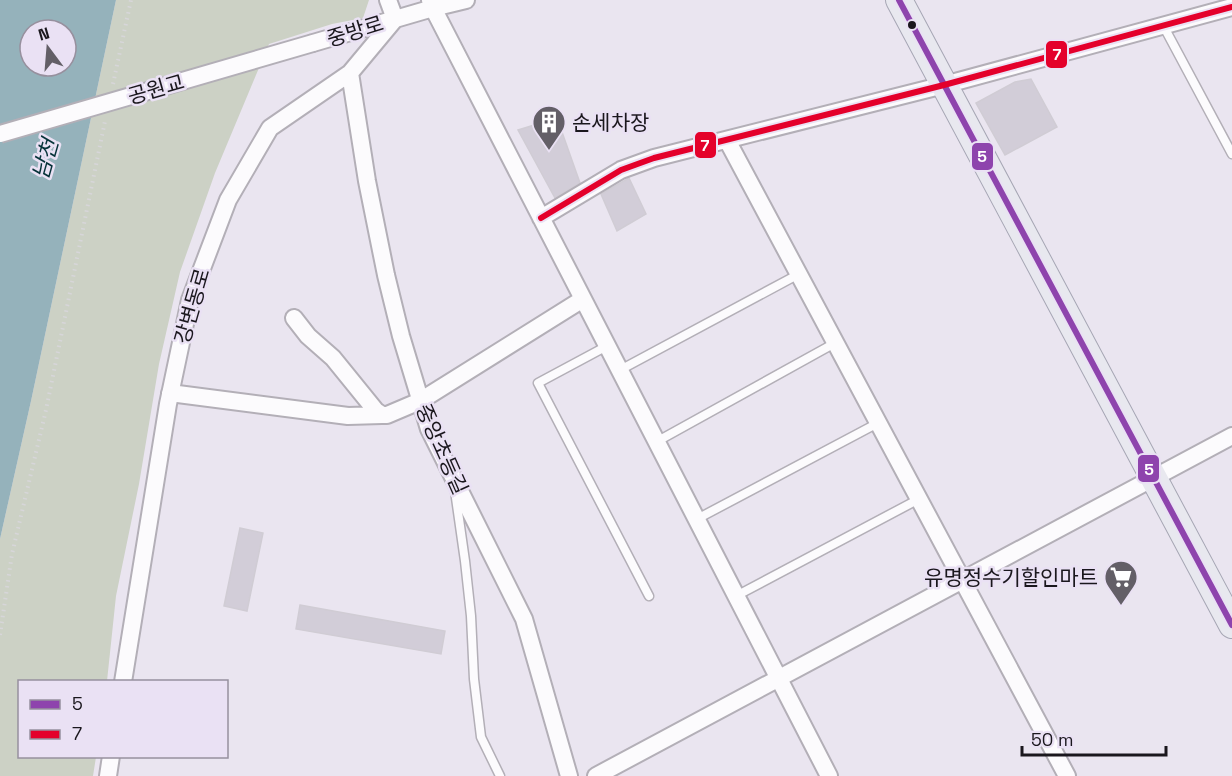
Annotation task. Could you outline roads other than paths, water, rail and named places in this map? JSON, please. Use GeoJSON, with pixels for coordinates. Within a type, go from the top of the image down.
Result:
{"type":"FeatureCollection","features":[{"type":"Feature","properties":{"kind":"main road"},"geometry":{"type":"LineString","coordinates":[[898,0],[1232,626]]}},
{"type":"Feature","properties":{"kind":"street"},"geometry":{"type":"LineString","coordinates":[[388,0],[395,19]]}},
{"type":"Feature","properties":{"kind":"street","name":"중방로"},"geometry":{"type":"LineString","coordinates":[[313,43],[395,19],[431,4],[466,0]]}},
{"type":"Feature","properties":{"kind":"street"},"geometry":{"type":"LineString","coordinates":[[431,4],[829,776]]}},
{"type":"Feature","properties":{"kind":"street"},"geometry":{"type":"LineString","coordinates":[[542,218],[621,170],[654,158],[944,86],[1232,7]]}},
{"type":"Feature","properties":{"kind":"street","name":"강변동로"},"geometry":{"type":"LineString","coordinates":[[123,680],[170,393],[190,300],[228,200],[270,128],[350,73],[395,19]]}},
{"type":"Feature","properties":{"kind":"street","name":"공원교"},"geometry":{"type":"LineString","coordinates":[[0,134],[313,43]]}},
{"type":"Feature","properties":{"kind":"street","name":"중앙초등길"},"geometry":{"type":"LineString","coordinates":[[350,73],[367,181],[386,275],[420,401],[429,429],[524,619],[569,776]]}},
{"type":"Feature","properties":{"kind":"street"},"geometry":{"type":"LineString","coordinates":[[727,140],[1067,776]]}},
{"type":"Feature","properties":{"kind":"street"},"geometry":{"type":"LineString","coordinates":[[170,393],[348,416],[387,415],[420,401],[583,299]]}},
{"type":"Feature","properties":{"kind":"street"},"geometry":{"type":"LineString","coordinates":[[294,318],[308,336],[333,358],[376,411],[382,415]]}},
{"type":"Feature","properties":{"kind":"street"},"geometry":{"type":"LineString","coordinates":[[596,776],[1232,436]]}},
{"type":"Feature","properties":{"kind":"street"},"geometry":{"type":"LineString","coordinates":[[108,776],[111,758]]}},
{"type":"Feature","properties":{"kind":"lane"},"geometry":{"type":"LineString","coordinates":[[1164,27],[1232,154]]}},
{"type":"Feature","properties":{"kind":"lane"},"geometry":{"type":"LineString","coordinates":[[620,370],[799,274]]}},
{"type":"Feature","properties":{"kind":"lane"},"geometry":{"type":"LineString","coordinates":[[656,441],[836,343]]}},
{"type":"Feature","properties":{"kind":"lane"},"geometry":{"type":"LineString","coordinates":[[607,346],[538,383],[649,596]]}},
{"type":"Feature","properties":{"kind":"lane"},"geometry":{"type":"LineString","coordinates":[[696,519],[879,423]]}},
{"type":"Feature","properties":{"kind":"lane"},"geometry":{"type":"LineString","coordinates":[[453,478],[467,583],[481,737],[500,776]]}},
{"type":"Feature","properties":{"kind":"lane"},"geometry":{"type":"LineString","coordinates":[[736,596],[919,499]]}},
{"type":"Feature","properties":{"kind":"water","name":"남천"},"geometry":{"type":"Polygon","coordinates":[[[0,0],[116,0],[0,539],[0,0]]]}},
{"type":"Feature","properties":{"kind":"place","name":"손세차장"},"geometry":{"type":"Point","coordinates":[549,151]}},
{"type":"Feature","properties":{"kind":"place","name":"유명정수기할인마트"},"geometry":{"type":"Point","coordinates":[1121,606]}}]}
